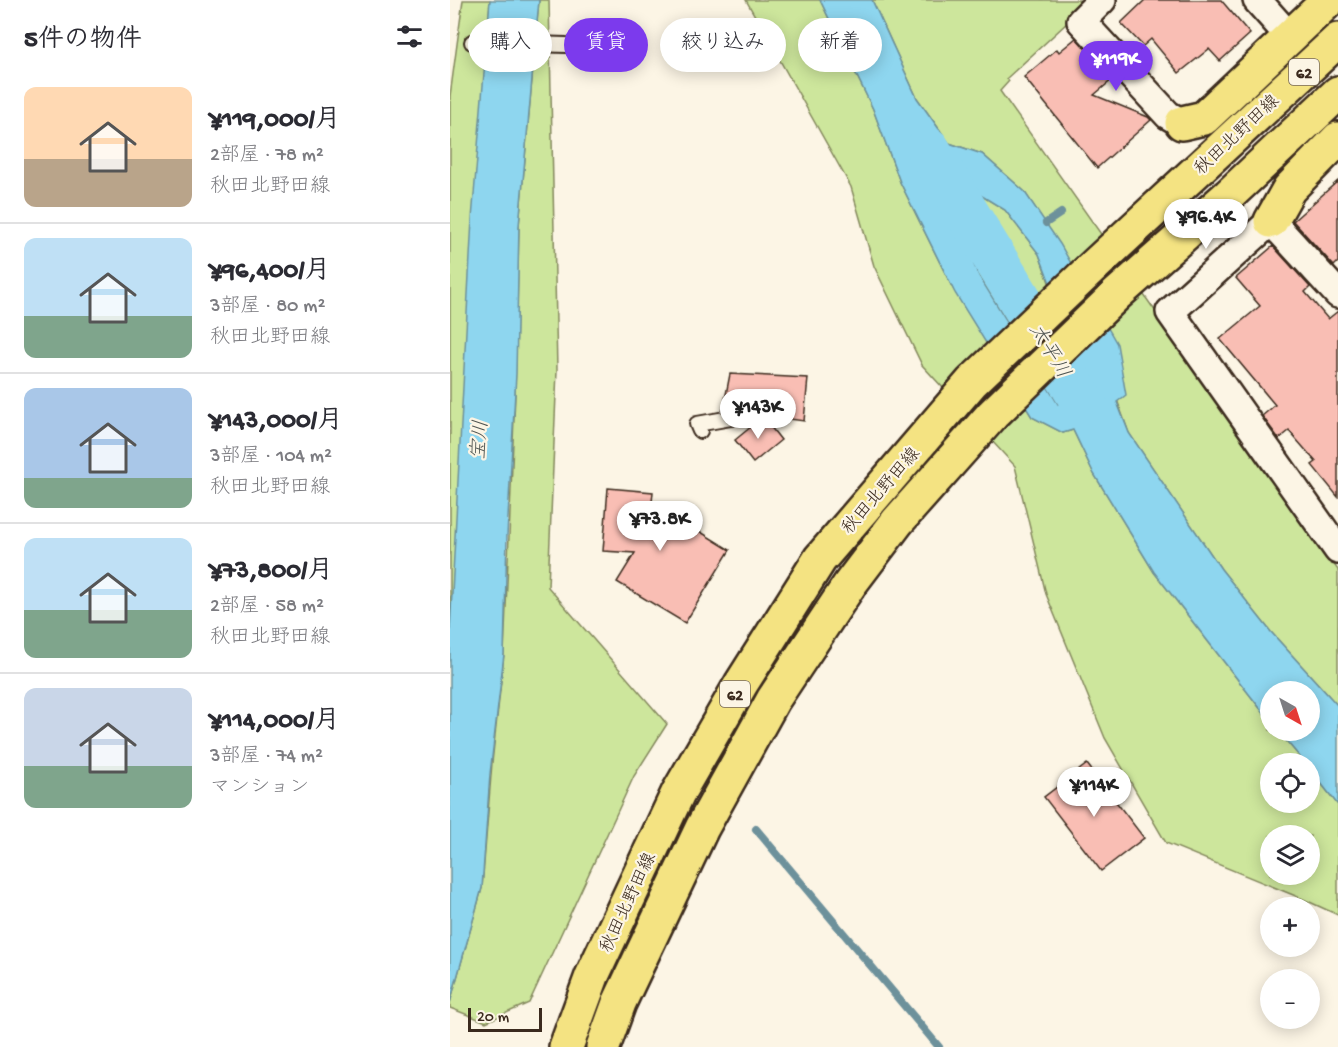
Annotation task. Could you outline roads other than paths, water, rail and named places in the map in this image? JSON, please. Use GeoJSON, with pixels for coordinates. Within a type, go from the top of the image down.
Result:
{"type":"FeatureCollection","features":[{"type":"Feature","properties":{"kind":"main road"},"geometry":{"type":"LineString","coordinates":[[1182,123],[1204,118],[1329,0]]}},
{"type":"Feature","properties":{"kind":"main road","name":"秋田北野田線"},"geometry":{"type":"LineString","coordinates":[[566,1047],[592,976],[678,792],[741,684],[820,559],[972,382],[1338,40]]}},
{"type":"Feature","properties":{"kind":"main road","name":"秋田北野田線"},"geometry":{"type":"LineString","coordinates":[[603,1047],[619,1003],[702,828],[773,700],[850,584],[897,522],[993,414],[1117,294],[1338,93]]}},
{"type":"Feature","properties":{"kind":"main road"},"geometry":{"type":"LineString","coordinates":[[1271,221],[1289,189],[1338,139]]}},
{"type":"Feature","properties":{"kind":"street"},"geometry":{"type":"LineString","coordinates":[[1102,0],[1081,21],[1168,115],[1182,123]]}},
{"type":"Feature","properties":{"kind":"street"},"geometry":{"type":"LineString","coordinates":[[1257,0],[1289,36]]}},
{"type":"Feature","properties":{"kind":"street"},"geometry":{"type":"LineString","coordinates":[[1338,294],[1271,221],[1170,312],[1338,550]]}},
{"type":"Feature","properties":{"kind":"lane"},"geometry":{"type":"LineString","coordinates":[[700,431],[697,424],[731,418]]}},
{"type":"Feature","properties":{"kind":"water"},"geometry":{"type":"Polygon","coordinates":[[[490,0],[539,0],[537,18],[489,18],[490,0]]]}},
{"type":"Feature","properties":{"kind":"water"},"geometry":{"type":"Polygon","coordinates":[[[820,0],[872,0],[880,18],[829,18],[820,0]]]}},
{"type":"Feature","properties":{"kind":"water"},"geometry":{"type":"Polygon","coordinates":[[[882,22],[917,98],[949,143],[982,154],[1024,191],[1060,244],[1117,344],[1126,395],[1117,402],[1129,433],[1221,569],[1271,632],[1315,681],[1260,681],[1260,708],[1154,572],[1094,474],[1073,430],[1063,433],[1032,417],[955,293],[900,182],[873,109],[855,72],[882,72],[882,22]],[[969,188],[949,210],[979,276],[1058,404],[1083,379],[1082,367],[1039,254],[1005,210],[969,188]]]}},
{"type":"Feature","properties":{"kind":"water","name":"宝川"},"geometry":{"type":"Polygon","coordinates":[[[484,72],[533,72],[519,226],[516,374],[507,536],[504,654],[490,774],[482,888],[450,1003],[450,630],[472,219],[484,72]]]}},
{"type":"Feature","properties":{"kind":"water"},"geometry":{"type":"Polygon","coordinates":[[[1320,686],[1338,706],[1338,805],[1320,782],[1320,753],[1297,753],[1286,741],[1320,741],[1320,686]]]}},
{"type":"Feature","properties":{"kind":"waterway","name":"太平川"},"geometry":{"type":"LineString","coordinates":[[928,149],[1106,440]]}},
{"type":"Feature","properties":{"kind":"waterway"},"geometry":{"type":"LineString","coordinates":[[1046,223],[1061,213]]}},
{"type":"Feature","properties":{"kind":"waterway"},"geometry":{"type":"LineString","coordinates":[[756,829],[939,1047]]}}]}
